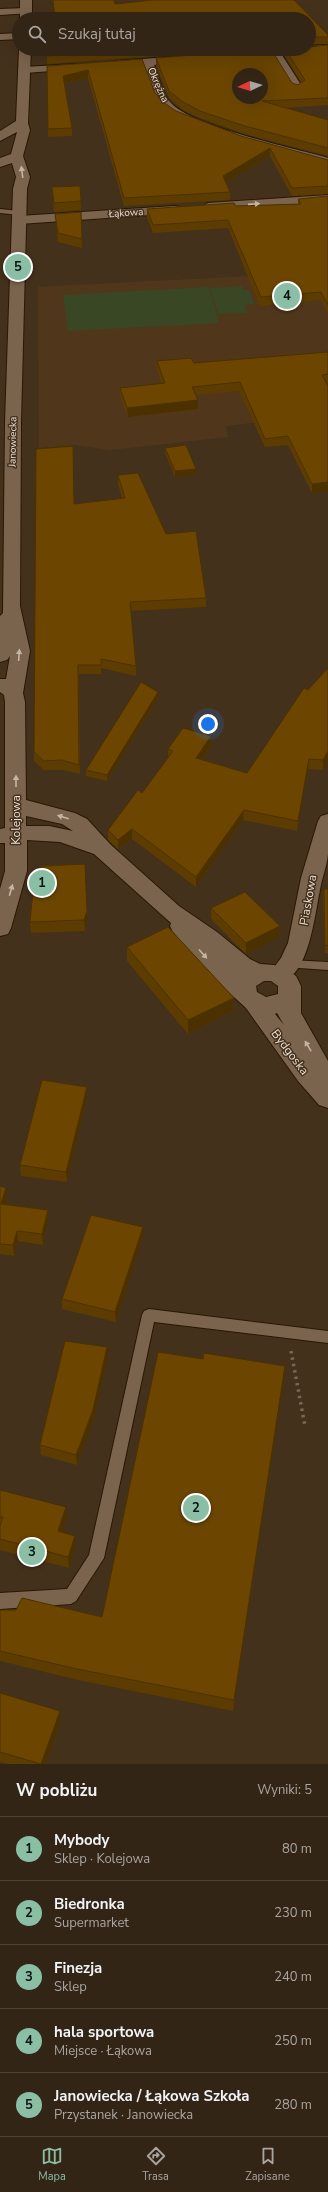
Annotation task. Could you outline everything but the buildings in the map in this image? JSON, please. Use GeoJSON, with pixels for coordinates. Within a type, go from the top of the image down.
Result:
{"type":"FeatureCollection","features":[{"type":"Feature","properties":{"kind":"street"},"geometry":{"type":"LineString","coordinates":[[0,12],[26,10]]}},
{"type":"Feature","properties":{"kind":"street"},"geometry":{"type":"LineString","coordinates":[[0,37],[12,36]]}},
{"type":"Feature","properties":{"kind":"street"},"geometry":{"type":"LineString","coordinates":[[316,49],[328,48]]}},
{"type":"Feature","properties":{"kind":"street"},"geometry":{"type":"LineString","coordinates":[[0,163],[18,152],[24,130],[22,123],[25,56]]}},
{"type":"Feature","properties":{"kind":"street"},"geometry":{"type":"LineString","coordinates":[[277,56],[297,88]]}},
{"type":"Feature","properties":{"kind":"street"},"geometry":{"type":"LineString","coordinates":[[106,64],[192,58]]}},
{"type":"Feature","properties":{"kind":"street","name":"Okrężna"},"geometry":{"type":"LineString","coordinates":[[147,62],[166,105],[177,114],[213,128],[328,162]]}},
{"type":"Feature","properties":{"kind":"street"},"geometry":{"type":"LineString","coordinates":[[24,70],[90,66]]}},
{"type":"Feature","properties":{"kind":"street"},"geometry":{"type":"LineString","coordinates":[[0,137],[22,123]]}},
{"type":"Feature","properties":{"kind":"street"},"geometry":{"type":"LineString","coordinates":[[0,141],[10,143],[18,152]]}},
{"type":"Feature","properties":{"kind":"street","name":"Janowiecka"},"geometry":{"type":"LineString","coordinates":[[7,701],[20,651],[11,606],[13,422],[19,217],[15,185],[23,177],[18,152]]}},
{"type":"Feature","properties":{"kind":"street","name":"Łąkowa"},"geometry":{"type":"LineString","coordinates":[[19,217],[328,199]]}},
{"type":"Feature","properties":{"kind":"street"},"geometry":{"type":"LineString","coordinates":[[0,656],[11,606]]}},
{"type":"Feature","properties":{"kind":"street","name":"Kolejowa"},"geometry":{"type":"LineString","coordinates":[[0,928],[16,871],[8,835],[16,804],[7,701]]}},
{"type":"Feature","properties":{"kind":"street","name":"Bydgoska"},"geometry":{"type":"LineString","coordinates":[[16,804],[28,809],[68,818],[79,824],[103,850],[171,912],[209,938],[242,966],[275,970]]}},
{"type":"Feature","properties":{"kind":"street","name":"Piaskowa"},"geometry":{"type":"LineString","coordinates":[[275,970],[295,954],[302,936],[309,888],[328,821]]}},
{"type":"Feature","properties":{"kind":"street","name":"Bydgoska"},"geometry":{"type":"LineString","coordinates":[[8,835],[64,834],[103,850]]}},
{"type":"Feature","properties":{"kind":"street","name":"Bydgoska"},"geometry":{"type":"LineString","coordinates":[[171,912],[197,948],[250,998],[307,1074],[328,1098]]}},
{"type":"Feature","properties":{"kind":"street"},"geometry":{"type":"LineString","coordinates":[[275,970],[286,979],[290,985],[291,992],[288,999],[273,1006],[250,998],[244,986],[247,980],[275,970]]}},
{"type":"Feature","properties":{"kind":"street","name":"Bydgoska"},"geometry":{"type":"LineString","coordinates":[[288,999],[289,1013],[321,1070],[328,1094]]}},
{"type":"Feature","properties":{"kind":"lane"},"geometry":{"type":"LineString","coordinates":[[0,211],[19,217]]}},
{"type":"Feature","properties":{"kind":"lane"},"geometry":{"type":"LineString","coordinates":[[275,970],[328,966]]}},
{"type":"Feature","properties":{"kind":"lane"},"geometry":{"type":"LineString","coordinates":[[0,1601],[71,1596],[96,1558],[149,1315],[328,1337]]}},
{"type":"Feature","properties":{"kind":"path"},"geometry":{"type":"LineString","coordinates":[[287,1333],[305,1426]]}},
{"type":"Feature","properties":{"kind":"shaded area"},"geometry":{"type":"Polygon","coordinates":[[[328,272],[328,414],[226,426],[228,437],[110,450],[76,445],[39,448],[38,287],[328,272]]]}},
{"type":"Feature","properties":{"kind":"green space"},"geometry":{"type":"Polygon","coordinates":[[[242,286],[243,290],[249,290],[254,304],[245,305],[247,313],[218,314],[210,288],[242,286]]]}},
{"type":"Feature","properties":{"kind":"green space"},"geometry":{"type":"Polygon","coordinates":[[[209,287],[219,323],[68,331],[63,295],[209,287]]]}},
{"type":"Feature","properties":{"kind":"place","name":"Janowiecka / Łąkowa Szkoła"},"geometry":{"type":"Point","coordinates":[18,267]}},
{"type":"Feature","properties":{"kind":"place","name":"hala sportowa"},"geometry":{"type":"Point","coordinates":[287,296]}},
{"type":"Feature","properties":{"kind":"place","name":"Mybody"},"geometry":{"type":"Point","coordinates":[42,883]}},
{"type":"Feature","properties":{"kind":"place","name":"Biedronka"},"geometry":{"type":"Point","coordinates":[196,1508]}},
{"type":"Feature","properties":{"kind":"place","name":"Finezja"},"geometry":{"type":"Point","coordinates":[32,1552]}}]}
